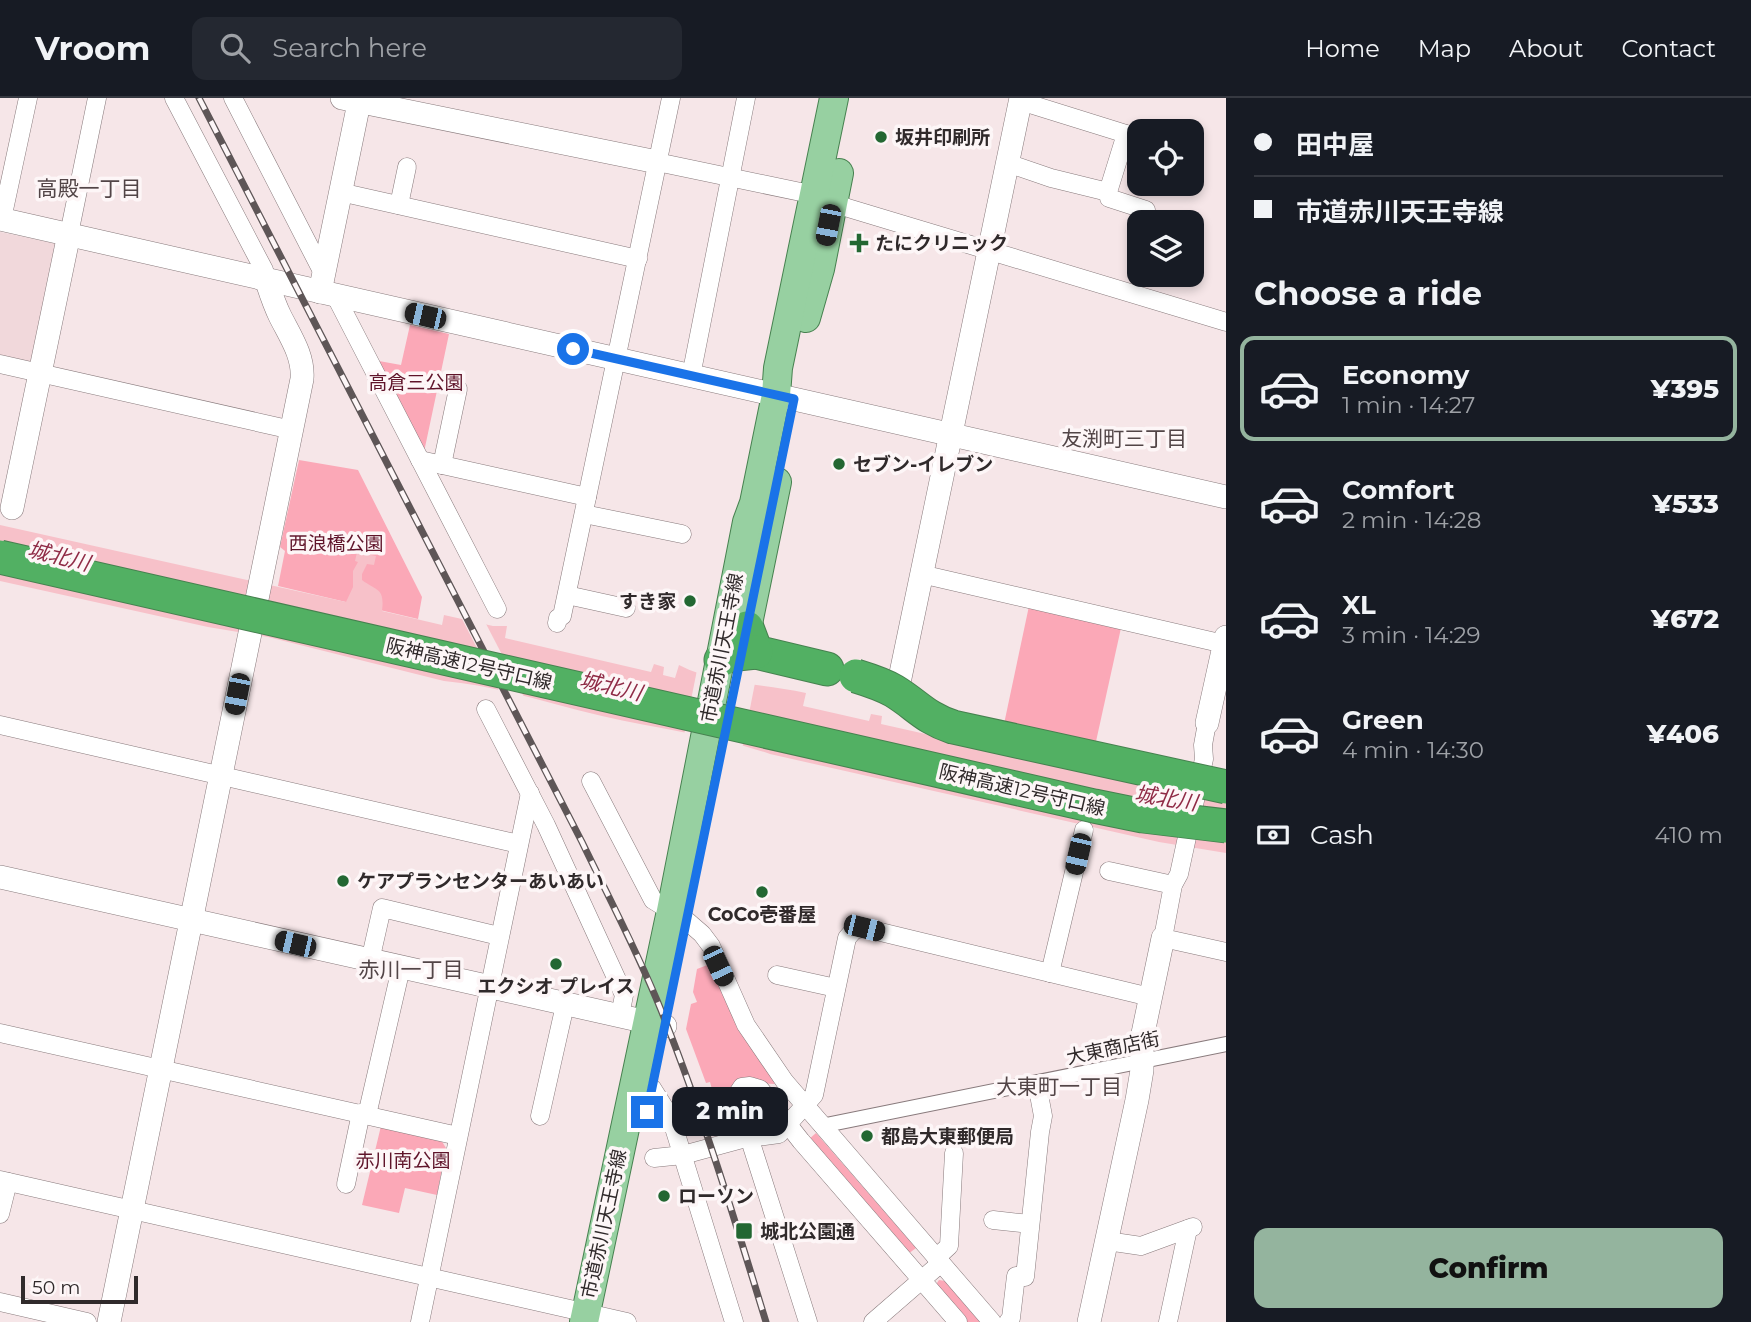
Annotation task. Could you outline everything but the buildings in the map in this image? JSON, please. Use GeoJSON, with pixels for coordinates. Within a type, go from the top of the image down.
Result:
{"type":"FeatureCollection","features":[{"type":"Feature","properties":{"kind":"highway","name":"阪神高速12号守口線"},"geometry":{"type":"LineString","coordinates":[[6,522],[1077,782],[1146,796],[1226,806]]}},
{"type":"Feature","properties":{"kind":"highway","name":"阪神高速12号守口線"},"geometry":{"type":"LineString","coordinates":[[0,559],[1094,806],[1143,816],[1226,826]]}},
{"type":"Feature","properties":{"kind":"highway"},"geometry":{"type":"LineString","coordinates":[[741,651],[842,673],[895,691],[922,713],[953,727],[1214,778]]}},
{"type":"Feature","properties":{"kind":"main road","name":"市道赤川天王寺線"},"geometry":{"type":"LineString","coordinates":[[741,651],[747,522],[785,397],[796,372],[810,299],[820,269],[824,199],[835,98]]}},
{"type":"Feature","properties":{"kind":"main road","name":"市道赤川天王寺線"},"geometry":{"type":"LineString","coordinates":[[824,199],[854,98]]}},
{"type":"Feature","properties":{"kind":"main road","name":"市道赤川天王寺線"},"geometry":{"type":"LineString","coordinates":[[601,1319],[656,1024],[711,757],[741,651],[785,397]]}},
{"type":"Feature","properties":{"kind":"main road","name":"市道赤川天王寺線"},"geometry":{"type":"LineString","coordinates":[[601,1319],[652,1088],[656,1024]]}},
{"type":"Feature","properties":{"kind":"street"},"geometry":{"type":"LineString","coordinates":[[28,98],[1,219],[266,279],[326,287],[618,359],[1226,497]]}},
{"type":"Feature","properties":{"kind":"street"},"geometry":{"type":"LineString","coordinates":[[6,522],[41,373],[97,98]]}},
{"type":"Feature","properties":{"kind":"street"},"geometry":{"type":"LineString","coordinates":[[109,1322],[302,379],[302,360],[278,313],[264,270],[174,98]]}},
{"type":"Feature","properties":{"kind":"street"},"geometry":{"type":"LineString","coordinates":[[233,98],[326,287],[421,460],[498,609]]}},
{"type":"Feature","properties":{"kind":"street"},"geometry":{"type":"LineString","coordinates":[[557,624],[558,618],[562,616],[567,595],[671,98]]}},
{"type":"Feature","properties":{"kind":"street"},"geometry":{"type":"LineString","coordinates":[[691,376],[746,98]]}},
{"type":"Feature","properties":{"kind":"street"},"geometry":{"type":"LineString","coordinates":[[326,287],[354,99],[824,199],[1226,321]]}},
{"type":"Feature","properties":{"kind":"street"},"geometry":{"type":"LineString","coordinates":[[900,678],[1021,100],[1127,134]]}},
{"type":"Feature","properties":{"kind":"street"},"geometry":{"type":"LineString","coordinates":[[1127,149],[1108,192],[1109,198],[1146,210]]}},
{"type":"Feature","properties":{"kind":"street"},"geometry":{"type":"LineString","coordinates":[[1007,163],[1051,178],[1108,192]]}},
{"type":"Feature","properties":{"kind":"street"},"geometry":{"type":"LineString","coordinates":[[399,205],[407,167]]}},
{"type":"Feature","properties":{"kind":"street"},"geometry":{"type":"LineString","coordinates":[[340,192],[638,259]]}},
{"type":"Feature","properties":{"kind":"street"},"geometry":{"type":"LineString","coordinates":[[0,364],[292,430]]}},
{"type":"Feature","properties":{"kind":"street"},"geometry":{"type":"LineString","coordinates":[[442,465],[458,389]]}},
{"type":"Feature","properties":{"kind":"street"},"geometry":{"type":"LineString","coordinates":[[421,460],[682,534]]}},
{"type":"Feature","properties":{"kind":"street"},"geometry":{"type":"LineString","coordinates":[[921,574],[1225,640],[1203,738],[1214,778],[1178,879],[1173,886],[1142,1038],[1137,1100],[1089,1322]]}},
{"type":"Feature","properties":{"kind":"street"},"geometry":{"type":"LineString","coordinates":[[567,595],[626,608]]}},
{"type":"Feature","properties":{"kind":"street"},"geometry":{"type":"LineString","coordinates":[[486,709],[530,793],[624,995],[620,1016]]}},
{"type":"Feature","properties":{"kind":"street"},"geometry":{"type":"LineString","coordinates":[[0,725],[519,844]]}},
{"type":"Feature","properties":{"kind":"street"},"geometry":{"type":"LineString","coordinates":[[591,781],[653,900],[702,934],[746,1025],[777,1072],[992,1322]]}},
{"type":"Feature","properties":{"kind":"street"},"geometry":{"type":"LineString","coordinates":[[420,1322],[530,793]]}},
{"type":"Feature","properties":{"kind":"street"},"geometry":{"type":"LineString","coordinates":[[1050,973],[1083,830]]}},
{"type":"Feature","properties":{"kind":"street"},"geometry":{"type":"LineString","coordinates":[[1109,871],[1173,886]]}},
{"type":"Feature","properties":{"kind":"street"},"geometry":{"type":"LineString","coordinates":[[0,877],[656,1024]]}},
{"type":"Feature","properties":{"kind":"street"},"geometry":{"type":"LineString","coordinates":[[370,961],[382,908],[499,936]]}},
{"type":"Feature","properties":{"kind":"street"},"geometry":{"type":"LineString","coordinates":[[654,1158],[683,1155],[779,1134],[814,1095],[847,938],[854,930],[864,928],[1150,997]]}},
{"type":"Feature","properties":{"kind":"street"},"geometry":{"type":"LineString","coordinates":[[1163,938],[1226,952]]}},
{"type":"Feature","properties":{"kind":"street"},"geometry":{"type":"LineString","coordinates":[[346,1184],[401,968]]}},
{"type":"Feature","properties":{"kind":"street"},"geometry":{"type":"LineString","coordinates":[[777,975],[836,988]]}},
{"type":"Feature","properties":{"kind":"street"},"geometry":{"type":"LineString","coordinates":[[540,1116],[565,1004]]}},
{"type":"Feature","properties":{"kind":"street"},"geometry":{"type":"LineString","coordinates":[[0,1033],[458,1136]]}},
{"type":"Feature","properties":{"kind":"street","name":"大東商店街"},"geometry":{"type":"LineString","coordinates":[[821,1126],[1226,1044]]}},
{"type":"Feature","properties":{"kind":"street"},"geometry":{"type":"LineString","coordinates":[[1008,1322],[1011,1318],[1016,1276],[1025,1278],[1043,1116],[1037,1084]]}},
{"type":"Feature","properties":{"kind":"street"},"geometry":{"type":"LineString","coordinates":[[808,1322],[736,1096],[743,1087],[760,1089],[787,1125],[958,1322]]}},
{"type":"Feature","properties":{"kind":"street"},"geometry":{"type":"LineString","coordinates":[[652,1088],[671,1118],[734,1322]]}},
{"type":"Feature","properties":{"kind":"street"},"geometry":{"type":"LineString","coordinates":[[873,1322],[921,1280],[949,1246],[954,1153]]}},
{"type":"Feature","properties":{"kind":"street"},"geometry":{"type":"LineString","coordinates":[[0,1214],[4,1181],[601,1319]]}},
{"type":"Feature","properties":{"kind":"street"},"geometry":{"type":"LineString","coordinates":[[993,1220],[1030,1224]]}},
{"type":"Feature","properties":{"kind":"street"},"geometry":{"type":"LineString","coordinates":[[1107,1241],[1141,1246],[1190,1228],[1168,1322]]}},
{"type":"Feature","properties":{"kind":"street"},"geometry":{"type":"LineString","coordinates":[[0,1302],[87,1322]]}},
{"type":"Feature","properties":{"kind":"shaded area"},"geometry":{"type":"Polygon","coordinates":[[[0,232],[57,244],[33,362],[0,360],[0,232]]]}},
{"type":"Feature","properties":{"kind":"green space","name":"高倉三公園"},"geometry":{"type":"Polygon","coordinates":[[[410,325],[449,334],[424,452],[379,361],[401,365],[410,325]]]}},
{"type":"Feature","properties":{"kind":"green space","name":"西浪橋公園"},"geometry":{"type":"Polygon","coordinates":[[[299,460],[358,470],[422,597],[418,619],[278,586],[285,551],[280,547],[299,460]]]}},
{"type":"Feature","properties":{"kind":"green space"},"geometry":{"type":"Polygon","coordinates":[[[1029,606],[1121,628],[1095,746],[1004,724],[1029,606]]]}},
{"type":"Feature","properties":{"kind":"green space"},"geometry":{"type":"Polygon","coordinates":[[[710,964],[776,1082],[774,1084],[742,1082],[713,1093],[710,1082],[706,1083],[686,1029],[691,1004],[697,1002],[693,992],[697,969],[710,964]]]}},
{"type":"Feature","properties":{"kind":"green space","name":"赤川南公園"},"geometry":{"type":"Polygon","coordinates":[[[381,1126],[441,1140],[446,1148],[437,1195],[405,1188],[399,1213],[362,1205],[381,1126]]]}},
{"type":"Feature","properties":{"kind":"green space"},"geometry":{"type":"Polygon","coordinates":[[[816,1133],[916,1248],[908,1254],[808,1140],[816,1133]]]}},
{"type":"Feature","properties":{"kind":"green space"},"geometry":{"type":"Polygon","coordinates":[[[939,1280],[945,1281],[980,1322],[966,1322],[935,1286],[939,1280]]]}},
{"type":"Feature","properties":{"kind":"water","name":"城北川"},"geometry":{"type":"Polygon","coordinates":[[[0,525],[346,602],[353,587],[353,571],[358,562],[355,561],[357,552],[376,556],[374,565],[367,564],[362,580],[381,594],[382,611],[442,625],[444,615],[493,626],[507,626],[505,638],[651,672],[654,664],[664,667],[663,675],[675,678],[679,665],[725,680],[806,693],[803,706],[869,721],[871,714],[882,716],[881,724],[1226,788],[1226,853],[1159,842],[770,754],[707,737],[602,716],[504,691],[444,681],[268,637],[208,627],[0,581],[0,525]]]}},
{"type":"Feature","properties":{"kind":"pier"},"geometry":{"type":"Polygon","coordinates":[[[460,615],[484,620],[525,699],[500,693],[460,615]]]}},
{"type":"Feature","properties":{"kind":"pier"},"geometry":{"type":"Polygon","coordinates":[[[697,670],[755,683],[742,749],[684,735],[697,670]]]}},
{"type":"Feature","properties":{"kind":"railway"},"geometry":{"type":"LineString","coordinates":[[199,98],[582,842],[633,947],[661,1010],[690,1087],[766,1322]]}},
{"type":"Feature","properties":{"kind":"place","name":"坂井印刷所"},"geometry":{"type":"Point","coordinates":[881,137]}},
{"type":"Feature","properties":{"kind":"place","name":"たにクリニック"},"geometry":{"type":"Point","coordinates":[859,243]}},
{"type":"Feature","properties":{"kind":"place","name":"セブン-イレブン"},"geometry":{"type":"Point","coordinates":[839,464]}},
{"type":"Feature","properties":{"kind":"place","name":"すき家"},"geometry":{"type":"Point","coordinates":[690,601]}},
{"type":"Feature","properties":{"kind":"place","name":"ケアプランセンターあいあい"},"geometry":{"type":"Point","coordinates":[343,881]}},
{"type":"Feature","properties":{"kind":"place","name":"CoCo壱番屋"},"geometry":{"type":"Point","coordinates":[762,892]}},
{"type":"Feature","properties":{"kind":"place","name":"エクシオ プレイス"},"geometry":{"type":"Point","coordinates":[556,964]}},
{"type":"Feature","properties":{"kind":"place","name":"都島大東郵便局"},"geometry":{"type":"Point","coordinates":[867,1136]}},
{"type":"Feature","properties":{"kind":"place","name":"ローソン"},"geometry":{"type":"Point","coordinates":[664,1196]}},
{"type":"Feature","properties":{"kind":"place","name":"城北公園通"},"geometry":{"type":"Point","coordinates":[744,1231]}},
{"type":"Feature","properties":{"kind":"district","name":"高殿一丁目"},"geometry":{"type":"Point","coordinates":[89,188]}},
{"type":"Feature","properties":{"kind":"district","name":"友渕町三丁目"},"geometry":{"type":"Point","coordinates":[1124,438]}},
{"type":"Feature","properties":{"kind":"district","name":"赤川一丁目"},"geometry":{"type":"Point","coordinates":[411,969]}},
{"type":"Feature","properties":{"kind":"district","name":"大東町一丁目"},"geometry":{"type":"Point","coordinates":[1059,1086]}},
{"type":"Feature","properties":{"kind":"route"},"geometry":{"type":"LineString","coordinates":[[573,349],[794,399],[647,1112]]}}]}
